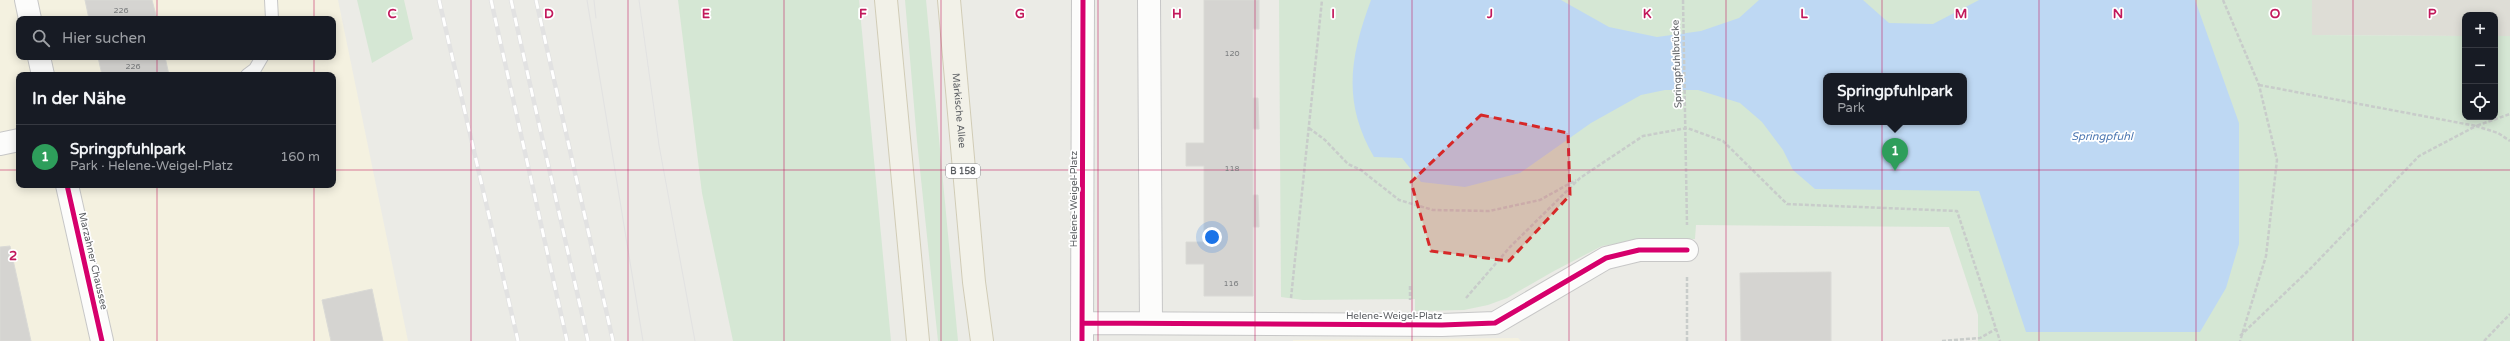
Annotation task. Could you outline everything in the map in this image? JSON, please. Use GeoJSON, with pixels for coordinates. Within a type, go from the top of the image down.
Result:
{"type":"FeatureCollection","features":[{"type":"Feature","properties":{"kind":"main road"},"geometry":{"type":"LineString","coordinates":[[886,0],[918,341]]}},
{"type":"Feature","properties":{"kind":"main road","name":"Märkische Allee"},"geometry":{"type":"LineString","coordinates":[[949,0],[973,274],[982,341]]}},
{"type":"Feature","properties":{"kind":"street"},"geometry":{"type":"LineString","coordinates":[[26,0],[29,16]]}},
{"type":"Feature","properties":{"kind":"street","name":"Helene-Weigel-Platz"},"geometry":{"type":"LineString","coordinates":[[1083,0],[1082,332],[1151,323],[1442,325],[1495,322],[1606,258],[1638,250],[1687,250]]}},
{"type":"Feature","properties":{"kind":"street"},"geometry":{"type":"LineString","coordinates":[[1149,0],[1151,323]]}},
{"type":"Feature","properties":{"kind":"street"},"geometry":{"type":"LineString","coordinates":[[40,60],[42,72]]}},
{"type":"Feature","properties":{"kind":"street"},"geometry":{"type":"LineString","coordinates":[[0,144],[16,141]]}},
{"type":"Feature","properties":{"kind":"street","name":"Marzahner Chaussee"},"geometry":{"type":"LineString","coordinates":[[68,188],[102,341]]}},
{"type":"Feature","properties":{"kind":"lane"},"geometry":{"type":"LineString","coordinates":[[271,0],[272,16]]}},
{"type":"Feature","properties":{"kind":"lane"},"geometry":{"type":"LineString","coordinates":[[251,72],[255,69],[260,60]]}},
{"type":"Feature","properties":{"kind":"path"},"geometry":{"type":"LineString","coordinates":[[1290,304],[1322,0]]}},
{"type":"Feature","properties":{"kind":"path"},"geometry":{"type":"LineString","coordinates":[[2223,0],[2259,85],[2277,160],[2266,256],[2240,336],[2240,341]]}},
{"type":"Feature","properties":{"kind":"path"},"geometry":{"type":"LineString","coordinates":[[2259,85],[2476,126],[2498,133],[2510,141]]}},
{"type":"Feature","properties":{"kind":"path"},"geometry":{"type":"LineString","coordinates":[[2240,336],[2311,268],[2419,156],[2476,126],[2510,114]]}},
{"type":"Feature","properties":{"kind":"path"},"geometry":{"type":"LineString","coordinates":[[1308,128],[1325,140],[1348,164],[1361,170],[1399,200],[1433,210],[1496,210],[1540,200],[1580,178],[1643,136],[1687,128],[1723,140],[1787,204],[1957,211],[2000,341]]}},
{"type":"Feature","properties":{"kind":"path"},"geometry":{"type":"LineString","coordinates":[[1442,325],[1510,247],[1580,178]]}},
{"type":"Feature","properties":{"kind":"path"},"geometry":{"type":"LineString","coordinates":[[1410,286],[1410,304]]}},
{"type":"Feature","properties":{"kind":"path"},"geometry":{"type":"LineString","coordinates":[[2484,341],[2510,314]]}},
{"type":"Feature","properties":{"kind":"path"},"geometry":{"type":"LineString","coordinates":[[1942,341],[1980,338],[1996,329]]}},
{"type":"Feature","properties":{"kind":"highlighted area"},"geometry":{"type":"Polygon","coordinates":[[[1481,115],[1568,133],[1570,195],[1509,261],[1431,251],[1411,182],[1481,115]]]}},
{"type":"Feature","properties":{"kind":"shaded area"},"geometry":{"type":"Polygon","coordinates":[[[0,0],[338,0],[408,341],[0,341],[0,0]]]}},
{"type":"Feature","properties":{"kind":"shaded area"},"geometry":{"type":"Polygon","coordinates":[[[2312,0],[2510,0],[2510,36],[2498,36],[2498,12],[2462,12],[2462,36],[2312,35],[2312,0]]]}},
{"type":"Feature","properties":{"kind":"shaded area"},"geometry":{"type":"Polygon","coordinates":[[[1518,338],[1521,341],[1293,341],[1293,340],[1518,338]]]}},
{"type":"Feature","properties":{"kind":"green space"},"geometry":{"type":"Polygon","coordinates":[[[357,0],[404,0],[413,39],[372,63],[357,0]]]}},
{"type":"Feature","properties":{"kind":"green space"},"geometry":{"type":"Polygon","coordinates":[[[678,0],[859,0],[891,341],[733,341],[702,193],[678,0]]]}},
{"type":"Feature","properties":{"kind":"green space"},"geometry":{"type":"Polygon","coordinates":[[[905,0],[926,0],[958,341],[938,341],[917,141],[905,0]]]}},
{"type":"Feature","properties":{"kind":"green space"},"geometry":{"type":"Polygon","coordinates":[[[1279,0],[2312,0],[2312,35],[2462,36],[2462,120],[2498,120],[2498,36],[2510,36],[2510,341],[1978,341],[1978,315],[1949,227],[1696,225],[1695,239],[1634,241],[1602,246],[1507,298],[1488,305],[1464,310],[1415,311],[1415,299],[1303,300],[1281,297],[1279,0]]]}},
{"type":"Feature","properties":{"kind":"water","name":"Springpfuhl"},"geometry":{"type":"Polygon","coordinates":[[[1371,0],[1561,0],[1609,27],[1657,37],[1701,31],[1739,18],[1759,0],[1863,0],[1889,23],[1933,24],[1979,0],[2195,0],[2239,123],[2239,244],[2226,288],[2200,332],[2026,332],[1979,191],[1815,189],[1793,170],[1783,150],[1762,122],[1740,103],[1698,90],[1665,90],[1641,95],[1591,123],[1520,173],[1465,187],[1421,182],[1402,158],[1374,157],[1364,137],[1357,117],[1353,98],[1354,60],[1358,41],[1371,0]]]}},
{"type":"Feature","properties":{"kind":"building"},"geometry":{"type":"Polygon","coordinates":[[[85,0],[152,0],[156,16],[88,16],[85,0]]]}},
{"type":"Feature","properties":{"kind":"building"},"geometry":{"type":"Polygon","coordinates":[[[1204,0],[1259,0],[1259,29],[1253,29],[1253,98],[1258,98],[1259,129],[1253,129],[1253,195],[1258,195],[1259,227],[1253,227],[1253,296],[1204,296],[1204,264],[1186,264],[1186,242],[1204,242],[1204,166],[1186,166],[1186,143],[1204,143],[1204,0]]]}},
{"type":"Feature","properties":{"kind":"building"},"geometry":{"type":"Polygon","coordinates":[[[99,60],[166,60],[168,72],[101,72],[99,60]]]}},
{"type":"Feature","properties":{"kind":"building"},"geometry":{"type":"Polygon","coordinates":[[[10,246],[31,341],[0,341],[0,247],[10,246]]]}},
{"type":"Feature","properties":{"kind":"building"},"geometry":{"type":"Polygon","coordinates":[[[1831,272],[1831,341],[1741,341],[1740,273],[1831,272]]]}},
{"type":"Feature","properties":{"kind":"building"},"geometry":{"type":"Polygon","coordinates":[[[372,289],[383,341],[331,341],[322,300],[372,289]]]}},
{"type":"Feature","properties":{"kind":"tram line"},"geometry":{"type":"LineString","coordinates":[[587,0],[643,341]]}},
{"type":"Feature","properties":{"kind":"tram line"},"geometry":{"type":"LineString","coordinates":[[594,0],[596,18]]}},
{"type":"Feature","properties":{"kind":"tram line"},"geometry":{"type":"LineString","coordinates":[[639,0],[659,145],[695,341]]}},
{"type":"Feature","properties":{"kind":"railway"},"geometry":{"type":"LineString","coordinates":[[439,0],[518,341]]}},
{"type":"Feature","properties":{"kind":"railway"},"geometry":{"type":"LineString","coordinates":[[491,0],[567,341]]}},
{"type":"Feature","properties":{"kind":"railway"},"geometry":{"type":"LineString","coordinates":[[511,0],[588,341]]}},
{"type":"Feature","properties":{"kind":"railway"},"geometry":{"type":"LineString","coordinates":[[536,0],[613,341]]}},
{"type":"Feature","properties":{"kind":"cycle path"},"geometry":{"type":"LineString","coordinates":[[1082,341],[1083,0]]}},
{"type":"Feature","properties":{"kind":"cycle path"},"geometry":{"type":"LineString","coordinates":[[68,188],[102,341]]}},
{"type":"Feature","properties":{"kind":"cycle path"},"geometry":{"type":"LineString","coordinates":[[1083,323],[1442,325],[1495,323],[1606,258],[1639,250],[1687,250]]}},
{"type":"Feature","properties":{"kind":"place","name":"Springpfuhlpark"},"geometry":{"type":"Point","coordinates":[1895,171]}}]}
